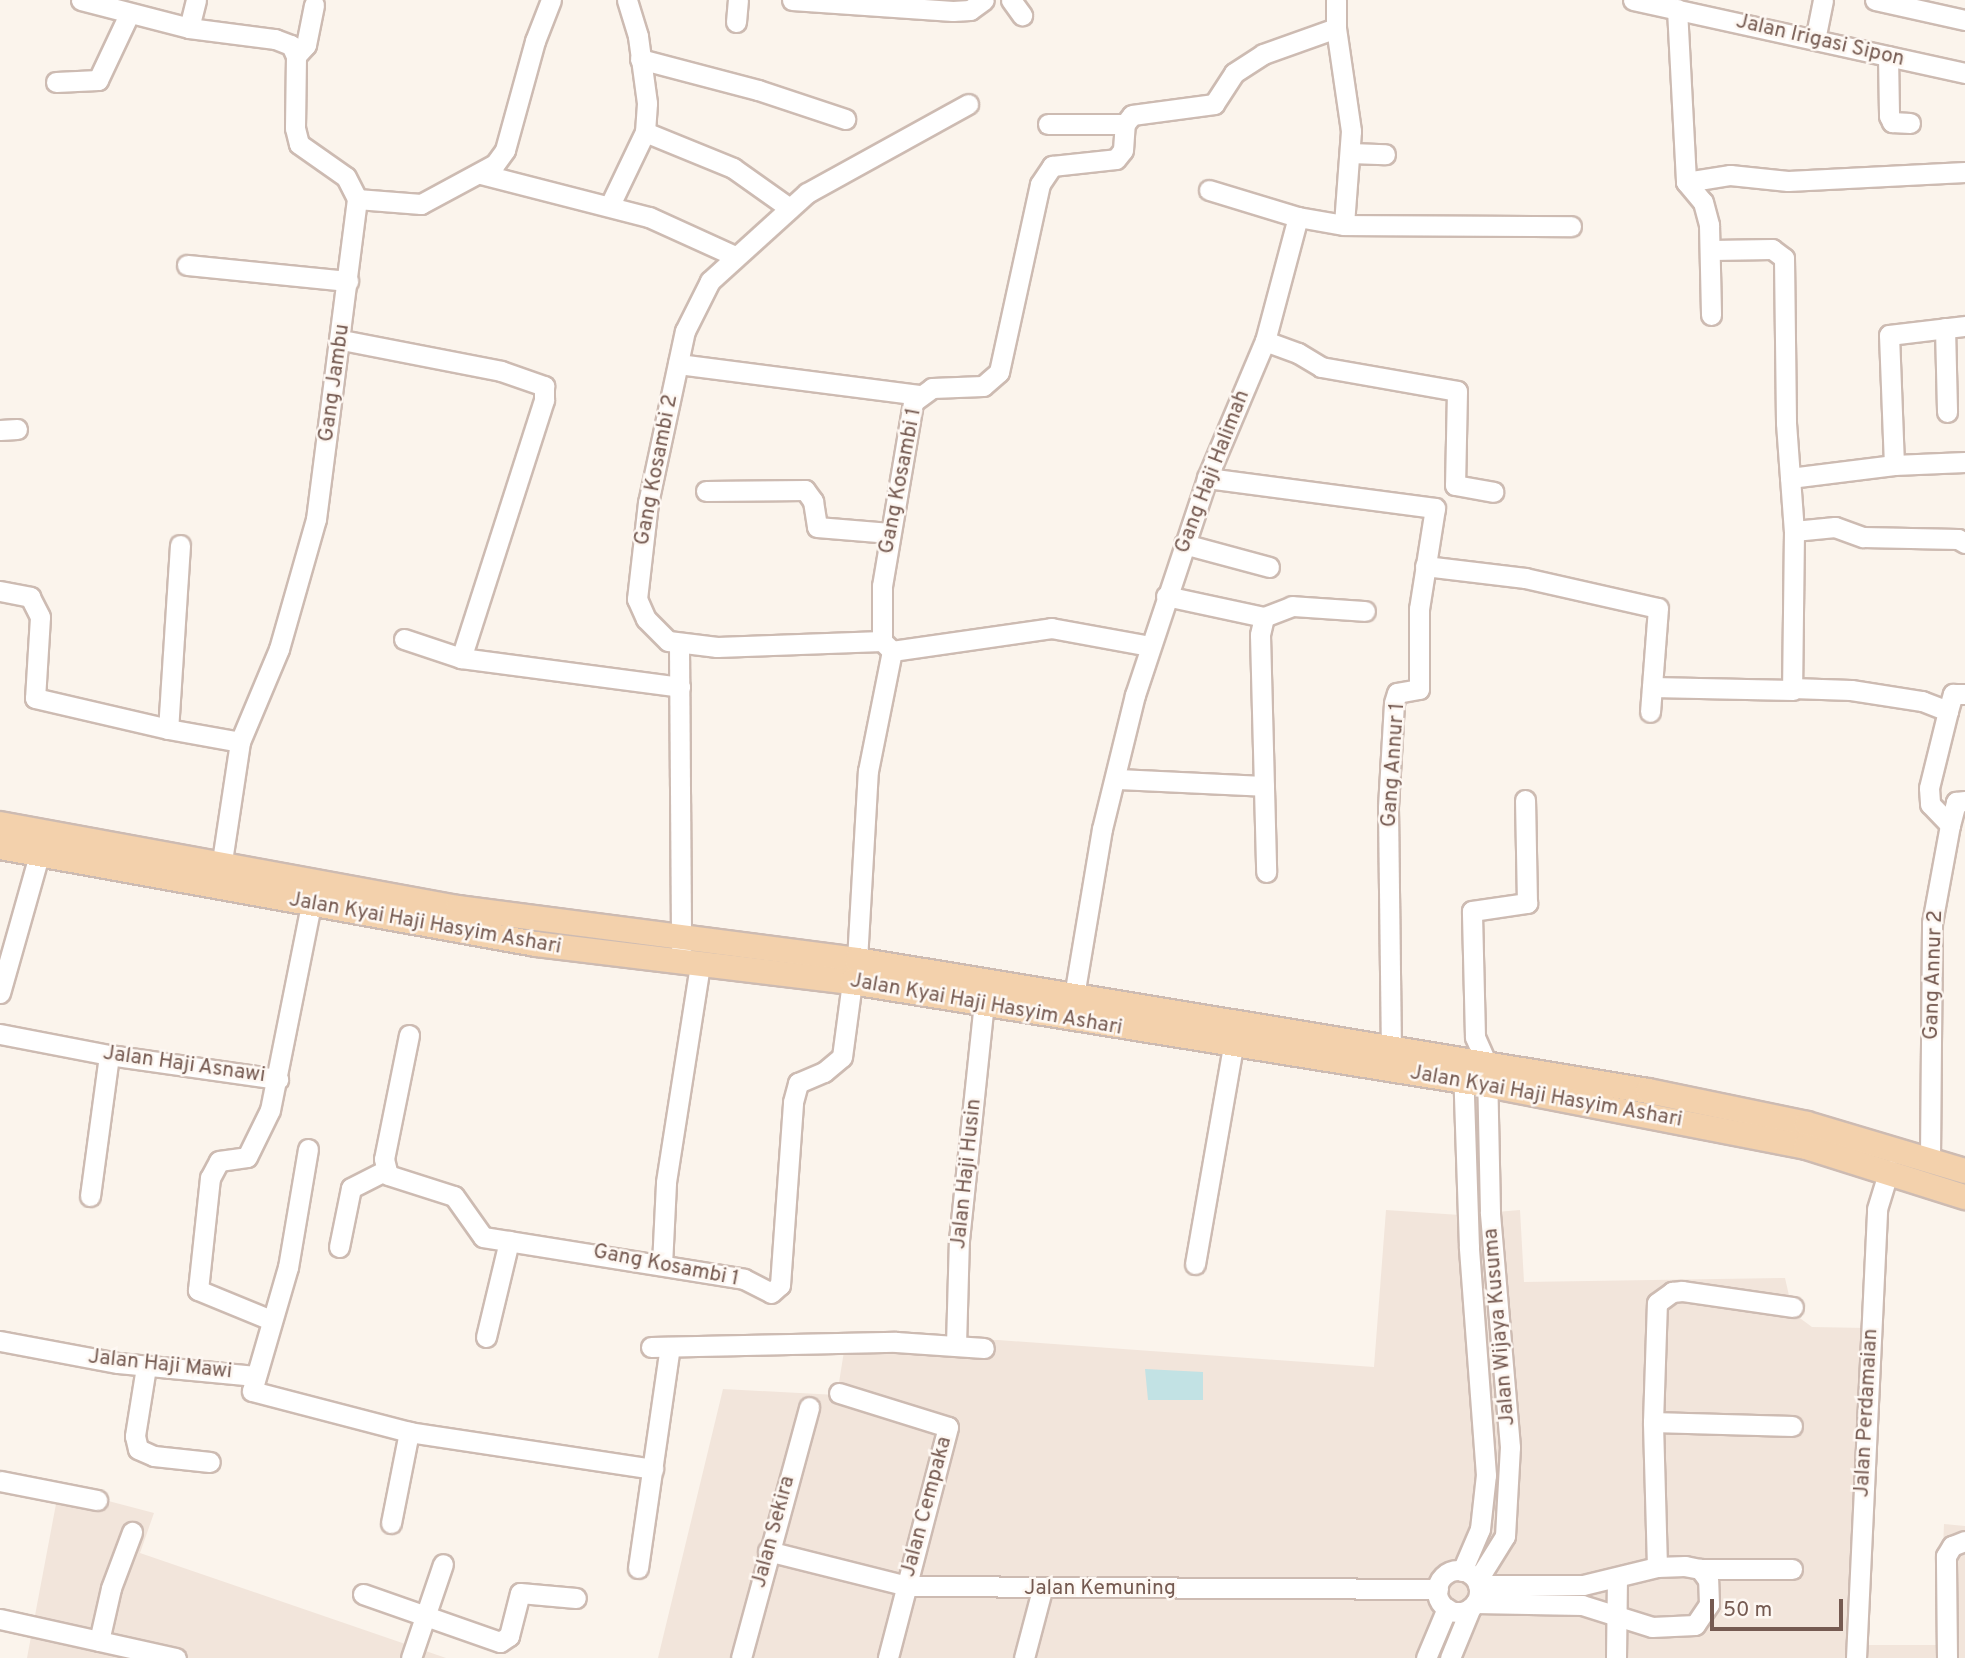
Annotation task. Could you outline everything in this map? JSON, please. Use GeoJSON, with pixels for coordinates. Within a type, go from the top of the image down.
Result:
{"type":"FeatureCollection","features":[{"type":"Feature","properties":{"kind":"main road","name":"Jalan Kyai Haji Hasyim Ashari"},"geometry":{"type":"LineString","coordinates":[[0,824],[221,867],[548,922],[688,954]]}},
{"type":"Feature","properties":{"kind":"main road","name":"Jalan Kyai Haji Hasyim Ashari"},"geometry":{"type":"LineString","coordinates":[[0,846],[311,905],[536,944],[688,954],[1074,996],[1391,1047],[1463,1070]]}},
{"type":"Feature","properties":{"kind":"main road","name":"Jalan Kyai Haji Hasyim Ashari"},"geometry":{"type":"LineString","coordinates":[[854,971],[984,1004],[1233,1047],[1463,1070],[1705,1102],[1930,1158],[1965,1171]]}},
{"type":"Feature","properties":{"kind":"main road","name":"Jalan Kyai Haji Hasyim Ashari"},"geometry":{"type":"LineString","coordinates":[[1488,1074],[1715,1126],[1889,1170],[1965,1197]]}},
{"type":"Feature","properties":{"kind":"street"},"geometry":{"type":"LineString","coordinates":[[82,0],[190,28],[275,39],[291,46],[296,56],[295,128],[299,144],[346,177],[357,199],[411,206],[481,174],[505,150],[535,41],[551,0]]}},
{"type":"Feature","properties":{"kind":"street"},"geometry":{"type":"LineString","coordinates":[[190,28],[196,0]]}},
{"type":"Feature","properties":{"kind":"street"},"geometry":{"type":"LineString","coordinates":[[610,205],[645,132],[647,103],[628,0]]}},
{"type":"Feature","properties":{"kind":"street"},"geometry":{"type":"LineString","coordinates":[[736,22],[738,0]]}},
{"type":"Feature","properties":{"kind":"street"},"geometry":{"type":"LineString","coordinates":[[792,0],[953,11],[970,10],[984,0]]}},
{"type":"Feature","properties":{"kind":"street"},"geometry":{"type":"LineString","coordinates":[[1336,0],[1336,28],[1352,131],[1344,225]]}},
{"type":"Feature","properties":{"kind":"street","name":"Jalan Irigasi Sipon"},"geometry":{"type":"LineString","coordinates":[[1633,0],[1816,33],[1888,56],[1965,73]]}},
{"type":"Feature","properties":{"kind":"street"},"geometry":{"type":"LineString","coordinates":[[1875,0],[1965,20]]}},
{"type":"Feature","properties":{"kind":"street"},"geometry":{"type":"LineString","coordinates":[[1816,33],[1823,1]]}},
{"type":"Feature","properties":{"kind":"street"},"geometry":{"type":"LineString","coordinates":[[296,56],[306,45],[314,5]]}},
{"type":"Feature","properties":{"kind":"street"},"geometry":{"type":"LineString","coordinates":[[1677,9],[1686,181],[1703,202],[1712,250],[1710,315]]}},
{"type":"Feature","properties":{"kind":"street"},"geometry":{"type":"LineString","coordinates":[[56,82],[98,80],[129,14]]}},
{"type":"Feature","properties":{"kind":"street"},"geometry":{"type":"LineString","coordinates":[[1048,124],[1125,124],[1138,113],[1214,104],[1234,73],[1263,54],[1336,28]]}},
{"type":"Feature","properties":{"kind":"street"},"geometry":{"type":"LineString","coordinates":[[1888,56],[1889,116],[1892,122],[1910,123]]}},
{"type":"Feature","properties":{"kind":"street"},"geometry":{"type":"LineString","coordinates":[[640,59],[758,90],[845,119]]}},
{"type":"Feature","properties":{"kind":"street","name":"Gang Kosambi 2"},"geometry":{"type":"LineString","coordinates":[[679,646],[657,632],[641,612],[637,583],[648,503],[678,363],[696,303],[735,256],[788,207],[875,152],[968,104]]}},
{"type":"Feature","properties":{"kind":"street","name":"Gang Kosambi 1"},"geometry":{"type":"LineString","coordinates":[[384,1171],[393,1178],[446,1191],[454,1196],[477,1234],[744,1279],[761,1292],[771,1293],[780,1284],[793,1102],[799,1083],[824,1072],[842,1057],[854,971],[868,771],[887,646],[882,586],[911,410],[919,395],[932,388],[983,386],[993,381],[999,372],[1040,184],[1058,162],[1116,159],[1123,150],[1125,124]]}},
{"type":"Feature","properties":{"kind":"street"},"geometry":{"type":"LineString","coordinates":[[645,132],[733,168],[788,207]]}},
{"type":"Feature","properties":{"kind":"street"},"geometry":{"type":"LineString","coordinates":[[1350,153],[1385,154]]}},
{"type":"Feature","properties":{"kind":"street"},"geometry":{"type":"LineString","coordinates":[[1686,181],[1730,175],[1788,181],[1965,172]]}},
{"type":"Feature","properties":{"kind":"street"},"geometry":{"type":"LineString","coordinates":[[481,174],[610,205],[735,256]]}},
{"type":"Feature","properties":{"kind":"street"},"geometry":{"type":"LineString","coordinates":[[1209,190],[1298,217],[1344,225],[1571,226]]}},
{"type":"Feature","properties":{"kind":"street","name":"Gang Jambu"},"geometry":{"type":"LineString","coordinates":[[221,867],[240,742],[278,649],[316,519],[326,415],[342,340],[357,199]]}},
{"type":"Feature","properties":{"kind":"street","name":"Gang Haji Halimah"},"geometry":{"type":"LineString","coordinates":[[1074,996],[1102,829],[1150,646],[1207,478],[1265,341],[1298,217]]}},
{"type":"Feature","properties":{"kind":"street"},"geometry":{"type":"LineString","coordinates":[[1712,250],[1772,249],[1784,257],[1794,531],[1793,690]]}},
{"type":"Feature","properties":{"kind":"street"},"geometry":{"type":"LineString","coordinates":[[187,265],[348,281]]}},
{"type":"Feature","properties":{"kind":"street"},"geometry":{"type":"LineString","coordinates":[[1895,465],[1888,338],[1891,333],[1965,326]]}},
{"type":"Feature","properties":{"kind":"street"},"geometry":{"type":"LineString","coordinates":[[1945,328],[1947,412]]}},
{"type":"Feature","properties":{"kind":"street"},"geometry":{"type":"LineString","coordinates":[[342,340],[501,371],[544,386],[544,400],[461,658]]}},
{"type":"Feature","properties":{"kind":"street"},"geometry":{"type":"LineString","coordinates":[[1265,341],[1298,353],[1321,367],[1457,391],[1455,485],[1493,492]]}},
{"type":"Feature","properties":{"kind":"street"},"geometry":{"type":"LineString","coordinates":[[678,363],[919,395]]}},
{"type":"Feature","properties":{"kind":"street"},"geometry":{"type":"LineString","coordinates":[[1790,478],[1895,465],[1965,462]]}},
{"type":"Feature","properties":{"kind":"street","name":"Gang Annur 1"},"geometry":{"type":"LineString","coordinates":[[1207,478],[1432,505],[1436,515],[1419,609],[1419,689],[1397,693],[1394,703],[1388,808],[1391,1047]]}},
{"type":"Feature","properties":{"kind":"street"},"geometry":{"type":"LineString","coordinates":[[706,491],[805,491],[813,500],[817,527],[890,533]]}},
{"type":"Feature","properties":{"kind":"street"},"geometry":{"type":"LineString","coordinates":[[1794,531],[1835,527],[1863,537],[1958,538],[1965,544]]}},
{"type":"Feature","properties":{"kind":"street"},"geometry":{"type":"LineString","coordinates":[[1184,544],[1269,567]]}},
{"type":"Feature","properties":{"kind":"street"},"geometry":{"type":"LineString","coordinates":[[168,729],[180,545]]}},
{"type":"Feature","properties":{"kind":"street"},"geometry":{"type":"LineString","coordinates":[[1425,566],[1525,578],[1657,607],[1650,712]]}},
{"type":"Feature","properties":{"kind":"street"},"geometry":{"type":"LineString","coordinates":[[0,591],[30,597],[40,617],[35,698],[168,729],[240,742]]}},
{"type":"Feature","properties":{"kind":"street"},"geometry":{"type":"LineString","coordinates":[[1166,596],[1264,617],[1292,606],[1365,611]]}},
{"type":"Feature","properties":{"kind":"street"},"geometry":{"type":"LineString","coordinates":[[1264,617],[1260,635],[1266,872]]}},
{"type":"Feature","properties":{"kind":"street"},"geometry":{"type":"LineString","coordinates":[[662,1265],[666,1182],[688,954],[679,646],[887,646],[1051,628],[1150,646]]}},
{"type":"Feature","properties":{"kind":"street"},"geometry":{"type":"LineString","coordinates":[[404,639],[461,658],[680,687]]}},
{"type":"Feature","properties":{"kind":"street"},"geometry":{"type":"LineString","coordinates":[[1652,687],[1762,685],[1793,690],[1852,690],[1922,701],[1948,711]]}},
{"type":"Feature","properties":{"kind":"street"},"geometry":{"type":"LineString","coordinates":[[1950,825],[1930,804],[1929,788],[1953,694],[1965,694]]}},
{"type":"Feature","properties":{"kind":"street"},"geometry":{"type":"LineString","coordinates":[[1117,779],[1264,786]]}},
{"type":"Feature","properties":{"kind":"street"},"geometry":{"type":"LineString","coordinates":[[1488,1074],[1475,1037],[1472,911],[1527,902],[1525,800]]}},
{"type":"Feature","properties":{"kind":"street","name":"Gang Annur 2"},"geometry":{"type":"LineString","coordinates":[[1930,1158],[1932,923],[1956,802],[1965,801]]}},
{"type":"Feature","properties":{"kind":"street"},"geometry":{"type":"LineString","coordinates":[[0,993],[39,855]]}},
{"type":"Feature","properties":{"kind":"street","name":"Jalan Haji Asnawi"},"geometry":{"type":"LineString","coordinates":[[0,1034],[109,1055],[278,1079],[311,905]]}},
{"type":"Feature","properties":{"kind":"street","name":"Jalan Haji Husin"},"geometry":{"type":"LineString","coordinates":[[956,1345],[959,1240],[984,1004]]}},
{"type":"Feature","properties":{"kind":"street"},"geometry":{"type":"LineString","coordinates":[[339,1247],[351,1188],[384,1171],[409,1034]]}},
{"type":"Feature","properties":{"kind":"street"},"geometry":{"type":"LineString","coordinates":[[1463,1070],[1475,1037]]}},
{"type":"Feature","properties":{"kind":"street"},"geometry":{"type":"LineString","coordinates":[[1195,1264],[1233,1047]]}},
{"type":"Feature","properties":{"kind":"street"},"geometry":{"type":"LineString","coordinates":[[90,1196],[109,1055]]}},
{"type":"Feature","properties":{"kind":"street","name":"Jalan Wijaya Kusuma"},"geometry":{"type":"LineString","coordinates":[[1450,1658],[1473,1589],[1486,1475],[1469,1247],[1463,1070]]}},
{"type":"Feature","properties":{"kind":"street","name":"Jalan Wijaya Kusuma"},"geometry":{"type":"LineString","coordinates":[[1473,1589],[1505,1536],[1510,1503],[1508,1390],[1492,1243],[1488,1074]]}},
{"type":"Feature","properties":{"kind":"street"},"geometry":{"type":"LineString","coordinates":[[271,1320],[198,1290],[210,1178],[219,1161],[249,1154],[270,1110],[278,1079]]}},
{"type":"Feature","properties":{"kind":"street","name":"Jalan Haji Mawi"},"geometry":{"type":"LineString","coordinates":[[0,1341],[146,1367],[255,1376],[288,1267],[308,1149]]}},
{"type":"Feature","properties":{"kind":"street","name":"Jalan Perdamaian"},"geometry":{"type":"LineString","coordinates":[[1856,1658],[1877,1209],[1889,1170]]}},
{"type":"Feature","properties":{"kind":"street"},"geometry":{"type":"LineString","coordinates":[[486,1337],[509,1241]]}},
{"type":"Feature","properties":{"kind":"street"},"geometry":{"type":"LineString","coordinates":[[1469,1247],[1492,1243]]}},
{"type":"Feature","properties":{"kind":"street"},"geometry":{"type":"LineString","coordinates":[[1657,1567],[1653,1422],[1654,1312],[1662,1297],[1682,1291],[1793,1307]]}},
{"type":"Feature","properties":{"kind":"street"},"geometry":{"type":"LineString","coordinates":[[638,1568],[653,1469],[660,1347],[956,1345],[984,1348]]}},
{"type":"Feature","properties":{"kind":"street"},"geometry":{"type":"LineString","coordinates":[[146,1367],[135,1436],[138,1449],[154,1456],[210,1462]]}},
{"type":"Feature","properties":{"kind":"street"},"geometry":{"type":"LineString","coordinates":[[255,1376],[254,1393],[409,1432],[653,1469]]}},
{"type":"Feature","properties":{"kind":"street","name":"Jalan Cempaka"},"geometry":{"type":"LineString","coordinates":[[839,1393],[948,1427],[888,1658]]}},
{"type":"Feature","properties":{"kind":"street","name":"Jalan Sekira"},"geometry":{"type":"LineString","coordinates":[[741,1658],[808,1407]]}},
{"type":"Feature","properties":{"kind":"street"},"geometry":{"type":"LineString","coordinates":[[1653,1422],[1793,1426]]}},
{"type":"Feature","properties":{"kind":"street"},"geometry":{"type":"LineString","coordinates":[[391,1523],[409,1432]]}},
{"type":"Feature","properties":{"kind":"street"},"geometry":{"type":"LineString","coordinates":[[0,1481],[97,1500]]}},
{"type":"Feature","properties":{"kind":"street"},"geometry":{"type":"LineString","coordinates":[[99,1641],[111,1588],[132,1532]]}},
{"type":"Feature","properties":{"kind":"street"},"geometry":{"type":"LineString","coordinates":[[1953,1651],[1946,1556],[1952,1546],[1965,1541]]}},
{"type":"Feature","properties":{"kind":"street","name":"Jalan Kemuning"},"geometry":{"type":"LineString","coordinates":[[768,1551],[907,1586],[1042,1590],[1438,1588]]}},
{"type":"Feature","properties":{"kind":"street"},"geometry":{"type":"LineString","coordinates":[[411,1658],[443,1564]]}},
{"type":"Feature","properties":{"kind":"street"},"geometry":{"type":"LineString","coordinates":[[1473,1589],[1583,1585],[1617,1579],[1657,1567],[1792,1569]]}},
{"type":"Feature","properties":{"kind":"street"},"geometry":{"type":"LineString","coordinates":[[1426,1658],[1447,1608],[1438,1588],[1446,1574],[1473,1589],[1582,1605],[1652,1627],[1695,1625],[1709,1604],[1709,1580],[1700,1569]]}},
{"type":"Feature","properties":{"kind":"street"},"geometry":{"type":"LineString","coordinates":[[1616,1658],[1617,1579]]}},
{"type":"Feature","properties":{"kind":"street"},"geometry":{"type":"LineString","coordinates":[[1447,1608],[1459,1612],[1473,1589]]}},
{"type":"Feature","properties":{"kind":"street"},"geometry":{"type":"LineString","coordinates":[[1024,1658],[1042,1590]]}},
{"type":"Feature","properties":{"kind":"street"},"geometry":{"type":"LineString","coordinates":[[363,1594],[424,1618],[504,1641],[520,1593],[576,1598]]}},
{"type":"Feature","properties":{"kind":"street"},"geometry":{"type":"LineString","coordinates":[[0,1619],[99,1641],[118,1652],[170,1657]]}},
{"type":"Feature","properties":{"kind":"shaded area"},"geometry":{"type":"Polygon","coordinates":[[[1386,1210],[1460,1215],[1520,1210],[1524,1282],[1785,1278],[1793,1313],[1812,1327],[1867,1328],[1857,1645],[1939,1645],[1944,1524],[1965,1526],[1965,1658],[658,1658],[723,1389],[837,1395],[845,1345],[998,1340],[1374,1367],[1386,1210]]]}},
{"type":"Feature","properties":{"kind":"shaded area"},"geometry":{"type":"Polygon","coordinates":[[[59,1488],[154,1513],[140,1553],[446,1658],[27,1658],[59,1488]]]}},
{"type":"Feature","properties":{"kind":"water"},"geometry":{"type":"Polygon","coordinates":[[[1145,1369],[1203,1372],[1203,1400],[1148,1400],[1145,1369]]]}}]}
